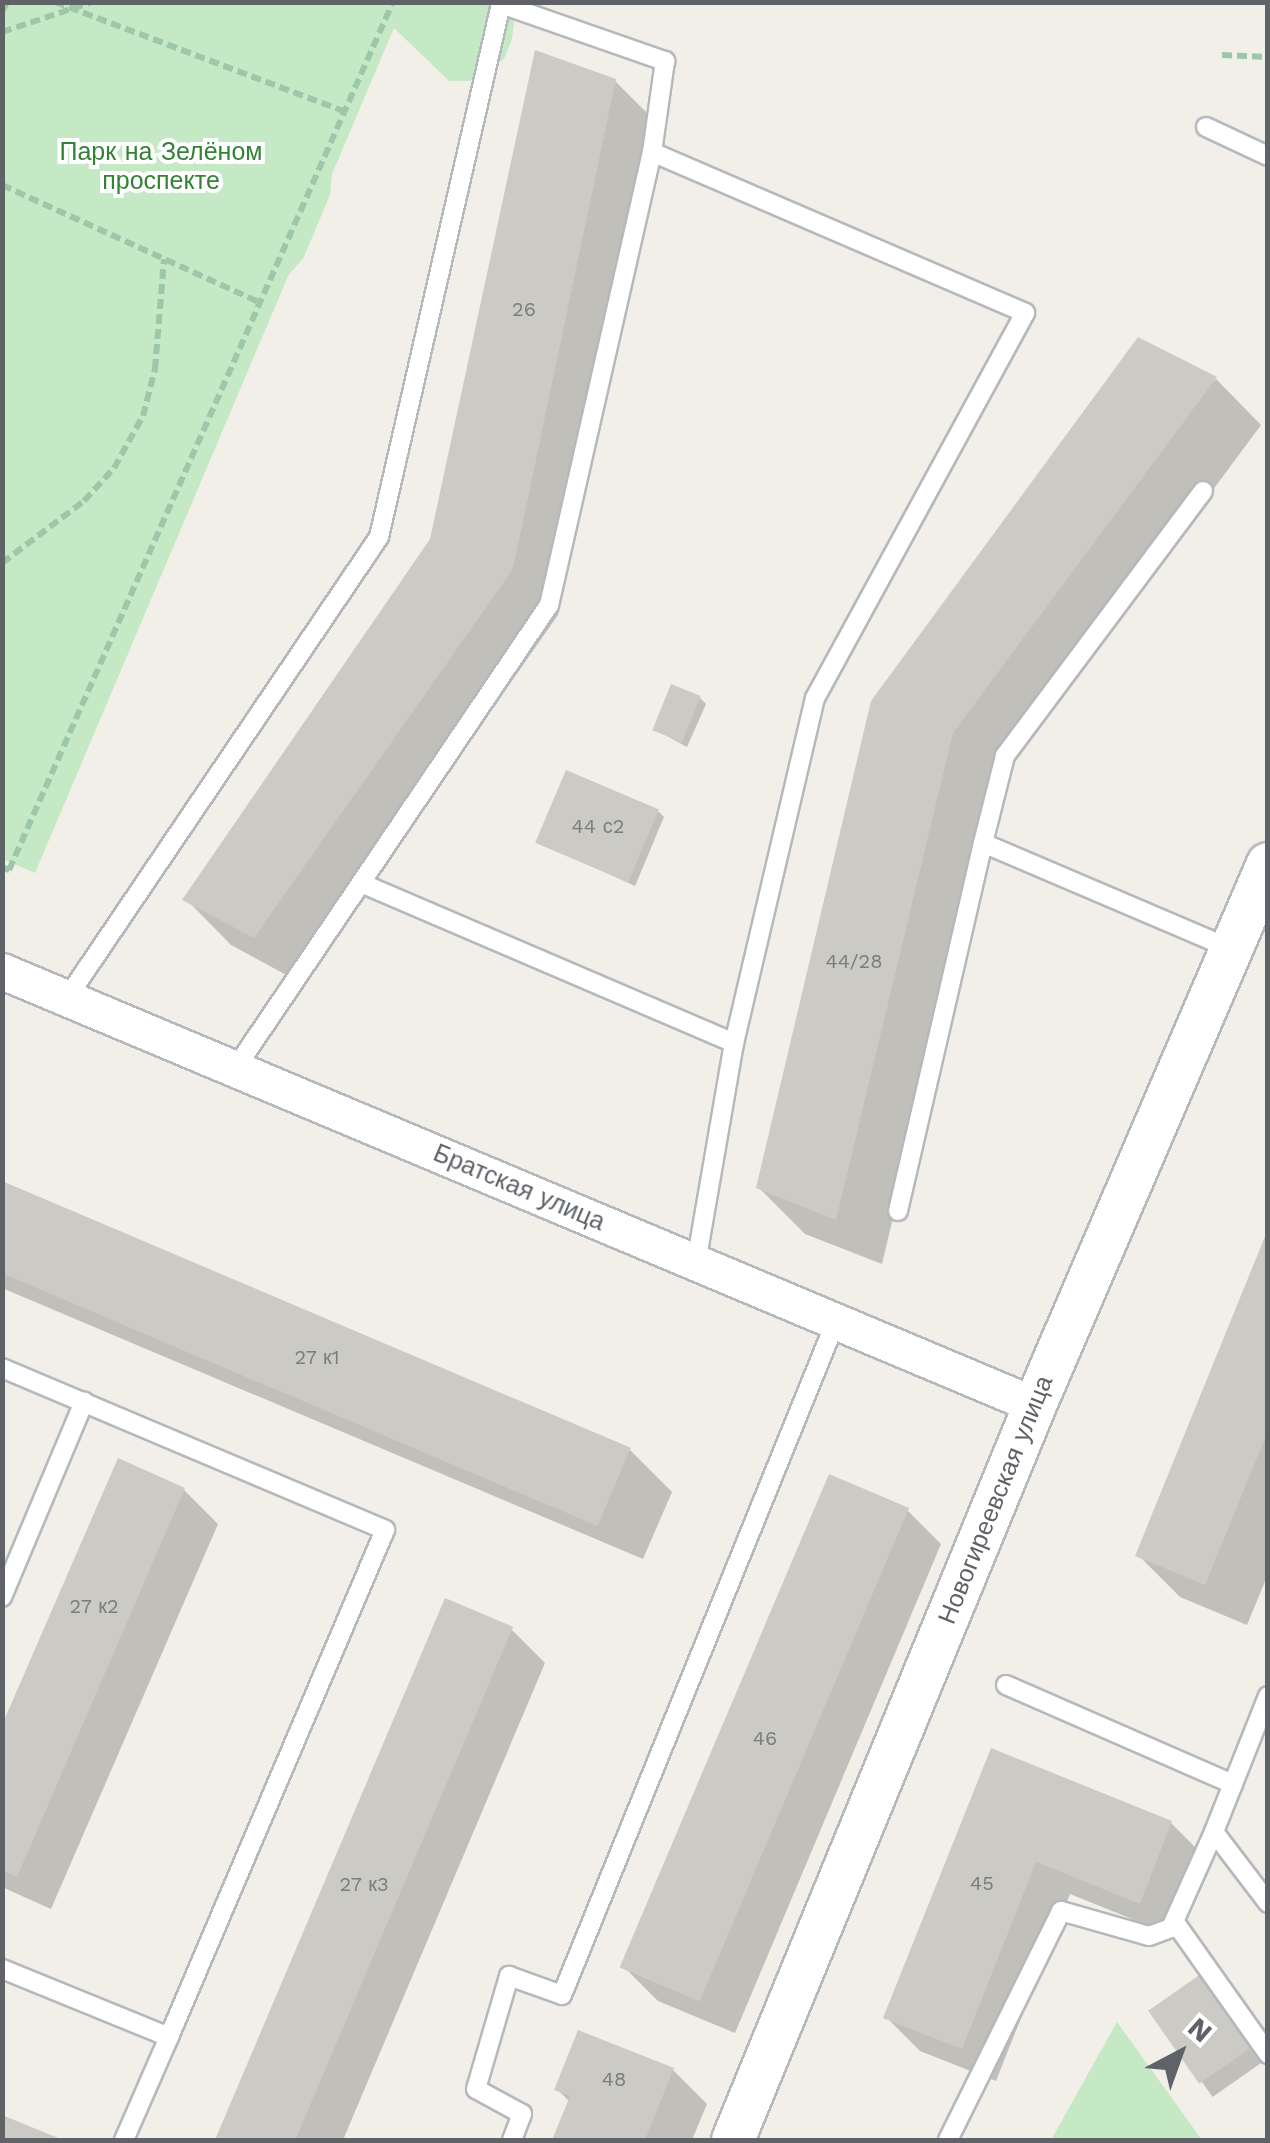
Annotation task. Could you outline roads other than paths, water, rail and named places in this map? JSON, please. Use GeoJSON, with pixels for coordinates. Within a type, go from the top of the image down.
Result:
{"type":"FeatureCollection","features":[{"type":"Feature","properties":{"kind":"street","name":"Новогиреевская улица"},"geometry":{"type":"LineString","coordinates":[[733,2140],[1035,1405],[1268,864]]}},
{"type":"Feature","properties":{"kind":"street","name":"Братская улица"},"geometry":{"type":"LineString","coordinates":[[2,971],[1035,1405]]}},
{"type":"Feature","properties":{"kind":"lane"},"geometry":{"type":"LineString","coordinates":[[67,998],[380,536],[501,4],[665,61],[652,152],[549,605],[235,1069]]}},
{"type":"Feature","properties":{"kind":"lane"},"geometry":{"type":"LineString","coordinates":[[1206,128],[1268,156]]}},
{"type":"Feature","properties":{"kind":"lane"},"geometry":{"type":"LineString","coordinates":[[652,152],[1026,314],[815,698],[734,1042],[696,1262]]}},
{"type":"Feature","properties":{"kind":"lane"},"geometry":{"type":"LineString","coordinates":[[898,1211],[1005,756],[1203,492]]}},
{"type":"Feature","properties":{"kind":"lane"},"geometry":{"type":"LineString","coordinates":[[983,843],[1231,949]]}},
{"type":"Feature","properties":{"kind":"lane"},"geometry":{"type":"LineString","coordinates":[[361,883],[734,1042]]}},
{"type":"Feature","properties":{"kind":"lane"},"geometry":{"type":"LineString","coordinates":[[512,2140],[522,2114],[476,2089],[510,1976],[562,1994],[836,1321]]}},
{"type":"Feature","properties":{"kind":"lane"},"geometry":{"type":"LineString","coordinates":[[2,1368],[385,1530],[124,2140]]}},
{"type":"Feature","properties":{"kind":"lane"},"geometry":{"type":"LineString","coordinates":[[2,1597],[84,1402]]}},
{"type":"Feature","properties":{"kind":"lane"},"geometry":{"type":"LineString","coordinates":[[1006,1685],[1233,1784]]}},
{"type":"Feature","properties":{"kind":"lane"},"geometry":{"type":"LineString","coordinates":[[948,2140],[1061,1911],[1149,1936],[1171,1928],[1268,1696]]}},
{"type":"Feature","properties":{"kind":"lane"},"geometry":{"type":"LineString","coordinates":[[1214,1832],[1268,1903]]}},
{"type":"Feature","properties":{"kind":"lane"},"geometry":{"type":"LineString","coordinates":[[1174,1921],[1268,2054]]}},
{"type":"Feature","properties":{"kind":"lane"},"geometry":{"type":"LineString","coordinates":[[2,1969],[169,2037]]}},
{"type":"Feature","properties":{"kind":"park label","name":"Парк на Зелёном проспекте"},"geometry":{"type":"Point","coordinates":[161,168]}}]}
